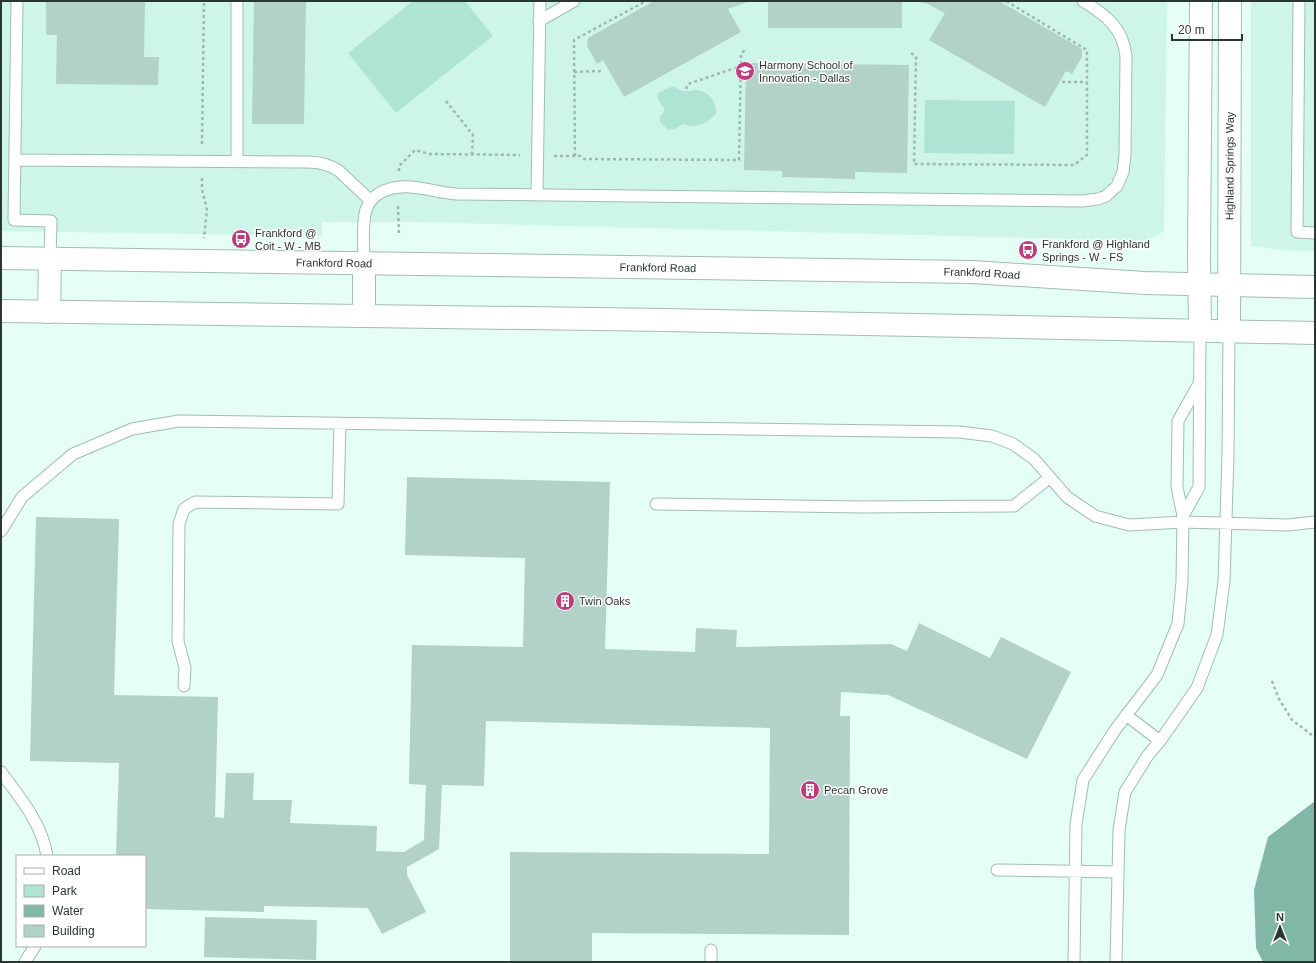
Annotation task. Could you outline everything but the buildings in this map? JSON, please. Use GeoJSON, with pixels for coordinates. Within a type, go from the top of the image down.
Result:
{"type":"FeatureCollection","features":[{"type":"Feature","properties":{"kind":"main road"},"geometry":{"type":"LineString","coordinates":[[1200,330],[1201,1]]}},
{"type":"Feature","properties":{"kind":"main road","name":"Highland Springs Way"},"geometry":{"type":"LineString","coordinates":[[1229,331],[1230,1]]}},
{"type":"Feature","properties":{"kind":"main road","name":"Frankford Road"},"geometry":{"type":"LineString","coordinates":[[1,258],[972,272],[1138,283],[1315,287]]}},
{"type":"Feature","properties":{"kind":"main road"},"geometry":{"type":"LineString","coordinates":[[50,259],[50,312]]}},
{"type":"Feature","properties":{"kind":"main road"},"geometry":{"type":"LineString","coordinates":[[364,263],[364,316]]}},
{"type":"Feature","properties":{"kind":"main road"},"geometry":{"type":"LineString","coordinates":[[1,311],[665,320],[1315,333]]}},
{"type":"Feature","properties":{"kind":"lane"},"geometry":{"type":"LineString","coordinates":[[17,1],[14,220],[51,221],[50,259]]}},
{"type":"Feature","properties":{"kind":"lane"},"geometry":{"type":"LineString","coordinates":[[237,1],[237,161]]}},
{"type":"Feature","properties":{"kind":"lane"},"geometry":{"type":"LineString","coordinates":[[538,195],[540,1]]}},
{"type":"Feature","properties":{"kind":"lane"},"geometry":{"type":"LineString","coordinates":[[539,21],[574,1]]}},
{"type":"Feature","properties":{"kind":"lane"},"geometry":{"type":"LineString","coordinates":[[364,263],[365,213],[371,201],[382,192],[393,187],[402,186],[456,194],[1082,201],[1098,199],[1113,192],[1123,172],[1125,155],[1126,56],[1125,46],[1118,30],[1104,15],[1083,1]]}},
{"type":"Feature","properties":{"kind":"lane"},"geometry":{"type":"LineString","coordinates":[[1299,1],[1296,232],[1315,233]]}},
{"type":"Feature","properties":{"kind":"lane"},"geometry":{"type":"LineString","coordinates":[[15,160],[322,163],[334,167],[371,201]]}},
{"type":"Feature","properties":{"kind":"lane"},"geometry":{"type":"LineString","coordinates":[[1183,519],[1199,487],[1200,330]]}},
{"type":"Feature","properties":{"kind":"lane"},"geometry":{"type":"LineString","coordinates":[[1116,962],[1119,830],[1125,792],[1148,755],[1160,741],[1197,688],[1217,635],[1224,581],[1228,455],[1229,331]]}},
{"type":"Feature","properties":{"kind":"lane"},"geometry":{"type":"LineString","coordinates":[[1074,962],[1076,824],[1083,780],[1115,730],[1157,675],[1178,624],[1182,582],[1183,519],[1177,487],[1178,421],[1200,382]]}},
{"type":"Feature","properties":{"kind":"lane"},"geometry":{"type":"LineString","coordinates":[[1,531],[22,497],[73,454],[132,429],[179,421],[959,432],[992,436],[1013,444],[1034,459],[1067,497],[1095,516],[1129,525],[1183,519],[1226,523],[1288,525],[1315,522]]}},
{"type":"Feature","properties":{"kind":"lane"},"geometry":{"type":"LineString","coordinates":[[184,686],[185,668],[178,641],[179,524],[184,509],[195,502],[338,504],[340,423]]}},
{"type":"Feature","properties":{"kind":"lane"},"geometry":{"type":"LineString","coordinates":[[656,504],[861,507],[1014,506],[1049,478]]}},
{"type":"Feature","properties":{"kind":"lane"},"geometry":{"type":"LineString","coordinates":[[1126,715],[1160,741]]}},
{"type":"Feature","properties":{"kind":"lane"},"geometry":{"type":"LineString","coordinates":[[1,772],[35,819],[45,843],[47,855]]}},
{"type":"Feature","properties":{"kind":"lane"},"geometry":{"type":"LineString","coordinates":[[997,870],[1118,872]]}},
{"type":"Feature","properties":{"kind":"lane"},"geometry":{"type":"LineString","coordinates":[[25,962],[35,947]]}},
{"type":"Feature","properties":{"kind":"lane"},"geometry":{"type":"LineString","coordinates":[[710,950],[710,962]]}},
{"type":"Feature","properties":{"kind":"path"},"geometry":{"type":"LineString","coordinates":[[202,148],[204,1]]}},
{"type":"Feature","properties":{"kind":"path"},"geometry":{"type":"LineString","coordinates":[[575,156],[574,40],[646,1]]}},
{"type":"Feature","properties":{"kind":"path"},"geometry":{"type":"LineString","coordinates":[[911,53],[916,58],[914,164],[1074,165],[1087,156],[1087,50],[1006,1]]}},
{"type":"Feature","properties":{"kind":"path"},"geometry":{"type":"LineString","coordinates":[[551,156],[580,156],[584,159],[739,160],[741,54],[745,50]]}},
{"type":"Feature","properties":{"kind":"path"},"geometry":{"type":"LineString","coordinates":[[686,89],[688,84],[741,66]]}},
{"type":"Feature","properties":{"kind":"path"},"geometry":{"type":"LineString","coordinates":[[574,72],[602,71]]}},
{"type":"Feature","properties":{"kind":"path"},"geometry":{"type":"LineString","coordinates":[[1062,82],[1087,82]]}},
{"type":"Feature","properties":{"kind":"path"},"geometry":{"type":"LineString","coordinates":[[446,101],[473,135],[472,154]]}},
{"type":"Feature","properties":{"kind":"path"},"geometry":{"type":"LineString","coordinates":[[398,171],[398,166],[415,150],[429,154],[520,155]]}},
{"type":"Feature","properties":{"kind":"path"},"geometry":{"type":"LineString","coordinates":[[202,176],[202,188],[207,210],[204,242]]}},
{"type":"Feature","properties":{"kind":"path"},"geometry":{"type":"LineString","coordinates":[[398,206],[398,234]]}},
{"type":"Feature","properties":{"kind":"path"},"geometry":{"type":"LineString","coordinates":[[1272,680],[1279,699],[1292,720],[1315,736]]}},
{"type":"Feature","properties":{"kind":"shaded area","name":"Harmony School of Innovation - Dallas"},"geometry":{"type":"Polygon","coordinates":[[[1,1],[1167,1],[1164,231],[1146,241],[413,222],[322,222],[322,236],[1,231],[1,1]]]}},
{"type":"Feature","properties":{"kind":"shaded area"},"geometry":{"type":"Polygon","coordinates":[[[1251,1],[1315,1],[1315,251],[1292,251],[1251,246],[1251,1]]]}},
{"type":"Feature","properties":{"kind":"green space"},"geometry":{"type":"Polygon","coordinates":[[[413,1],[465,1],[493,36],[396,113],[348,53],[413,1]]]}},
{"type":"Feature","properties":{"kind":"green space"},"geometry":{"type":"Polygon","coordinates":[[[673,86],[684,91],[699,90],[707,94],[711,97],[715,105],[716,114],[701,125],[693,126],[683,124],[674,129],[668,130],[660,122],[660,117],[665,110],[657,98],[658,93],[673,86]]]}},
{"type":"Feature","properties":{"kind":"green space"},"geometry":{"type":"Polygon","coordinates":[[[925,100],[1015,101],[1014,154],[924,153],[925,100]]]}},
{"type":"Feature","properties":{"kind":"water"},"geometry":{"type":"Polygon","coordinates":[[[1315,801],[1315,962],[1263,962],[1256,948],[1254,890],[1268,837],[1315,801]]]}},
{"type":"Feature","properties":{"kind":"place","name":"Harmony School of Innovation - Dallas"},"geometry":{"type":"Point","coordinates":[745,71]}},
{"type":"Feature","properties":{"kind":"place","name":"Frankford @ Coit - W - MB"},"geometry":{"type":"Point","coordinates":[241,239]}},
{"type":"Feature","properties":{"kind":"place","name":"Frankford @ Highland Springs - W - FS"},"geometry":{"type":"Point","coordinates":[1028,250]}},
{"type":"Feature","properties":{"kind":"place","name":"Twin Oaks"},"geometry":{"type":"Point","coordinates":[565,601]}},
{"type":"Feature","properties":{"kind":"place","name":"Pecan Grove"},"geometry":{"type":"Point","coordinates":[810,790]}}]}
